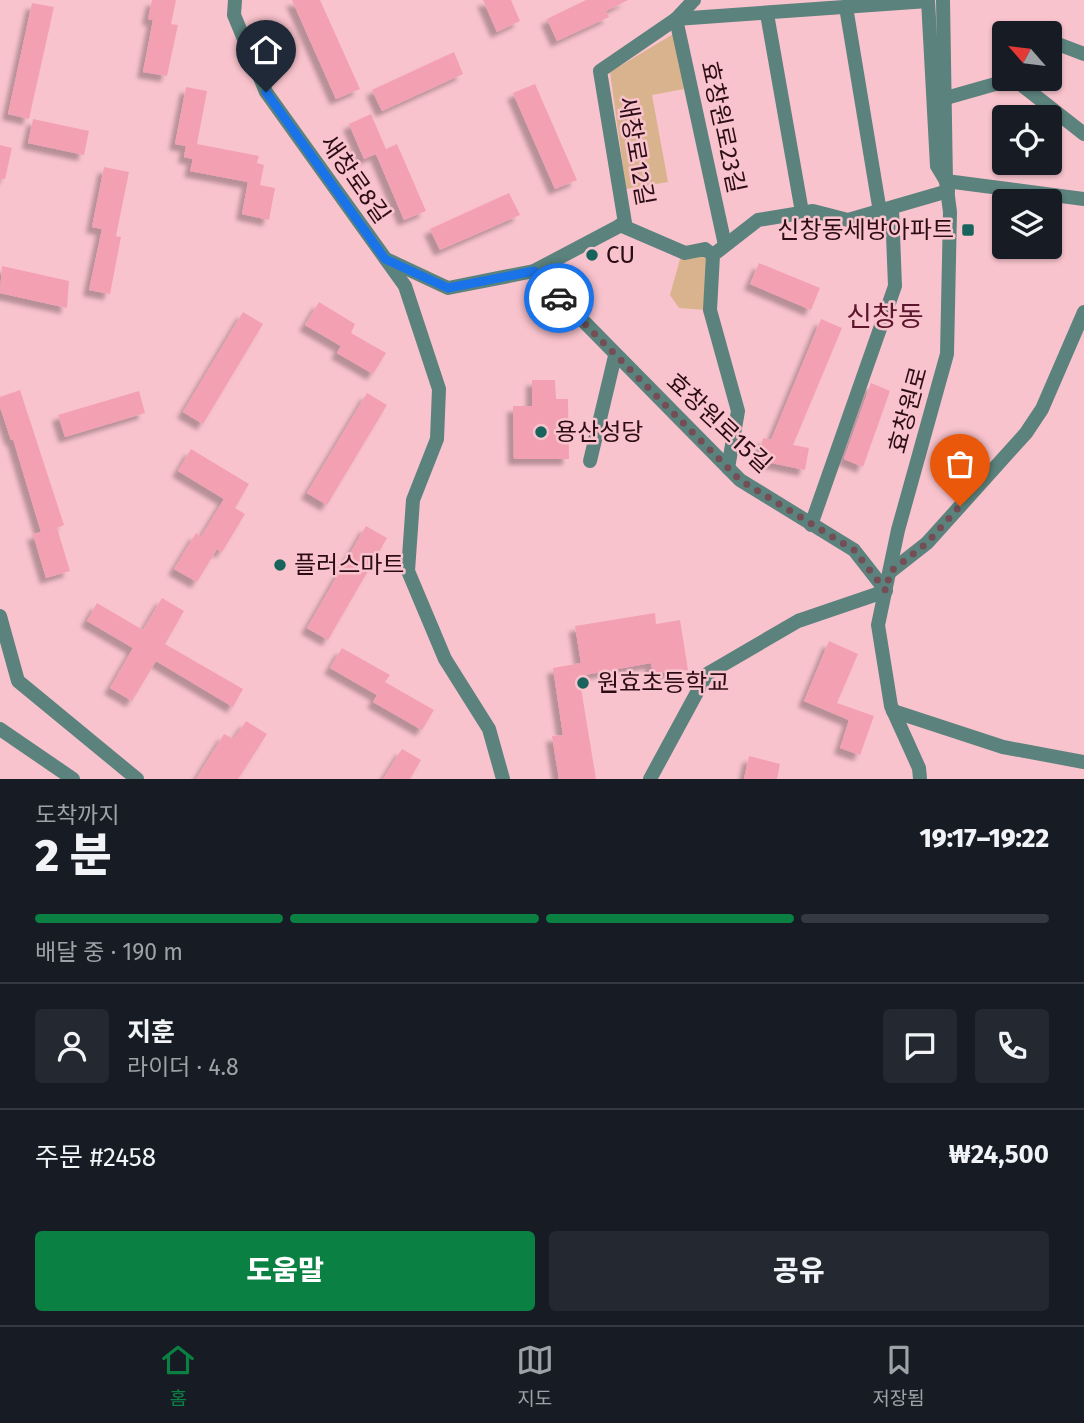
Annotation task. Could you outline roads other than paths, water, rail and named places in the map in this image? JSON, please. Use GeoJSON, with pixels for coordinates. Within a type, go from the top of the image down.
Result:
{"type":"FeatureCollection","features":[{"type":"Feature","properties":{"kind":"street","name":"새창로8길"},"geometry":{"type":"LineString","coordinates":[[235,0],[233,15],[266,92],[405,286],[439,389],[437,439],[413,500],[408,571],[445,659],[489,729],[503,779]]}},
{"type":"Feature","properties":{"kind":"street","name":"새창로12길"},"geometry":{"type":"LineString","coordinates":[[385,259],[448,288],[534,271],[625,223],[600,71],[676,19],[694,0]]}},
{"type":"Feature","properties":{"kind":"street"},"geometry":{"type":"LineString","coordinates":[[676,19],[928,0],[937,166],[947,186],[1084,199]]}},
{"type":"Feature","properties":{"kind":"street","name":"효창원로"},"geometry":{"type":"LineString","coordinates":[[920,779],[919,768],[893,711],[878,625],[898,530],[947,354],[950,212],[947,186],[943,0]]}},
{"type":"Feature","properties":{"kind":"street"},"geometry":{"type":"LineString","coordinates":[[811,525],[895,286],[886,211],[846,7]]}},
{"type":"Feature","properties":{"kind":"street"},"geometry":{"type":"LineString","coordinates":[[767,14],[802,212]]}},
{"type":"Feature","properties":{"kind":"street","name":"효창원로23길"},"geometry":{"type":"LineString","coordinates":[[676,19],[725,245]]}},
{"type":"Feature","properties":{"kind":"street"},"geometry":{"type":"LineString","coordinates":[[1062,46],[1084,54]]}},
{"type":"Feature","properties":{"kind":"street"},"geometry":{"type":"LineString","coordinates":[[946,97],[992,85]]}},
{"type":"Feature","properties":{"kind":"street"},"geometry":{"type":"LineString","coordinates":[[1029,91],[1084,134]]}},
{"type":"Feature","properties":{"kind":"street","name":"효창원로23길"},"geometry":{"type":"LineString","coordinates":[[713,255],[758,220],[813,211],[848,220],[886,211],[947,186]]}},
{"type":"Feature","properties":{"kind":"street"},"geometry":{"type":"LineString","coordinates":[[620,225],[685,253],[705,249],[713,255],[710,310],[738,411],[728,468]]}},
{"type":"Feature","properties":{"kind":"street","name":"효창원로15길"},"geometry":{"type":"LineString","coordinates":[[534,271],[740,480],[854,550],[886,591]]}},
{"type":"Feature","properties":{"kind":"street"},"geometry":{"type":"LineString","coordinates":[[890,572],[927,543],[1026,433],[1042,409],[1082,321]]}},
{"type":"Feature","properties":{"kind":"street"},"geometry":{"type":"LineString","coordinates":[[590,461],[615,356]]}},
{"type":"Feature","properties":{"kind":"street"},"geometry":{"type":"LineString","coordinates":[[650,779],[707,674],[798,621],[886,591]]}},
{"type":"Feature","properties":{"kind":"street"},"geometry":{"type":"LineString","coordinates":[[0,616],[18,681],[137,779]]}},
{"type":"Feature","properties":{"kind":"street"},"geometry":{"type":"LineString","coordinates":[[893,711],[1003,747],[1084,762]]}},
{"type":"Feature","properties":{"kind":"street"},"geometry":{"type":"LineString","coordinates":[[0,729],[73,779]]}},
{"type":"Feature","properties":{"kind":"place","name":"신창동세방아파트"},"geometry":{"type":"Point","coordinates":[968,230]}},
{"type":"Feature","properties":{"kind":"place","name":"CU"},"geometry":{"type":"Point","coordinates":[592,255]}},
{"type":"Feature","properties":{"kind":"place","name":"용산성당"},"geometry":{"type":"Point","coordinates":[541,432]}},
{"type":"Feature","properties":{"kind":"place","name":"플러스마트"},"geometry":{"type":"Point","coordinates":[280,565]}},
{"type":"Feature","properties":{"kind":"place","name":"원효초등학교"},"geometry":{"type":"Point","coordinates":[583,683]}},
{"type":"Feature","properties":{"kind":"district","name":"신창동"},"geometry":{"type":"Point","coordinates":[885,316]}}]}
